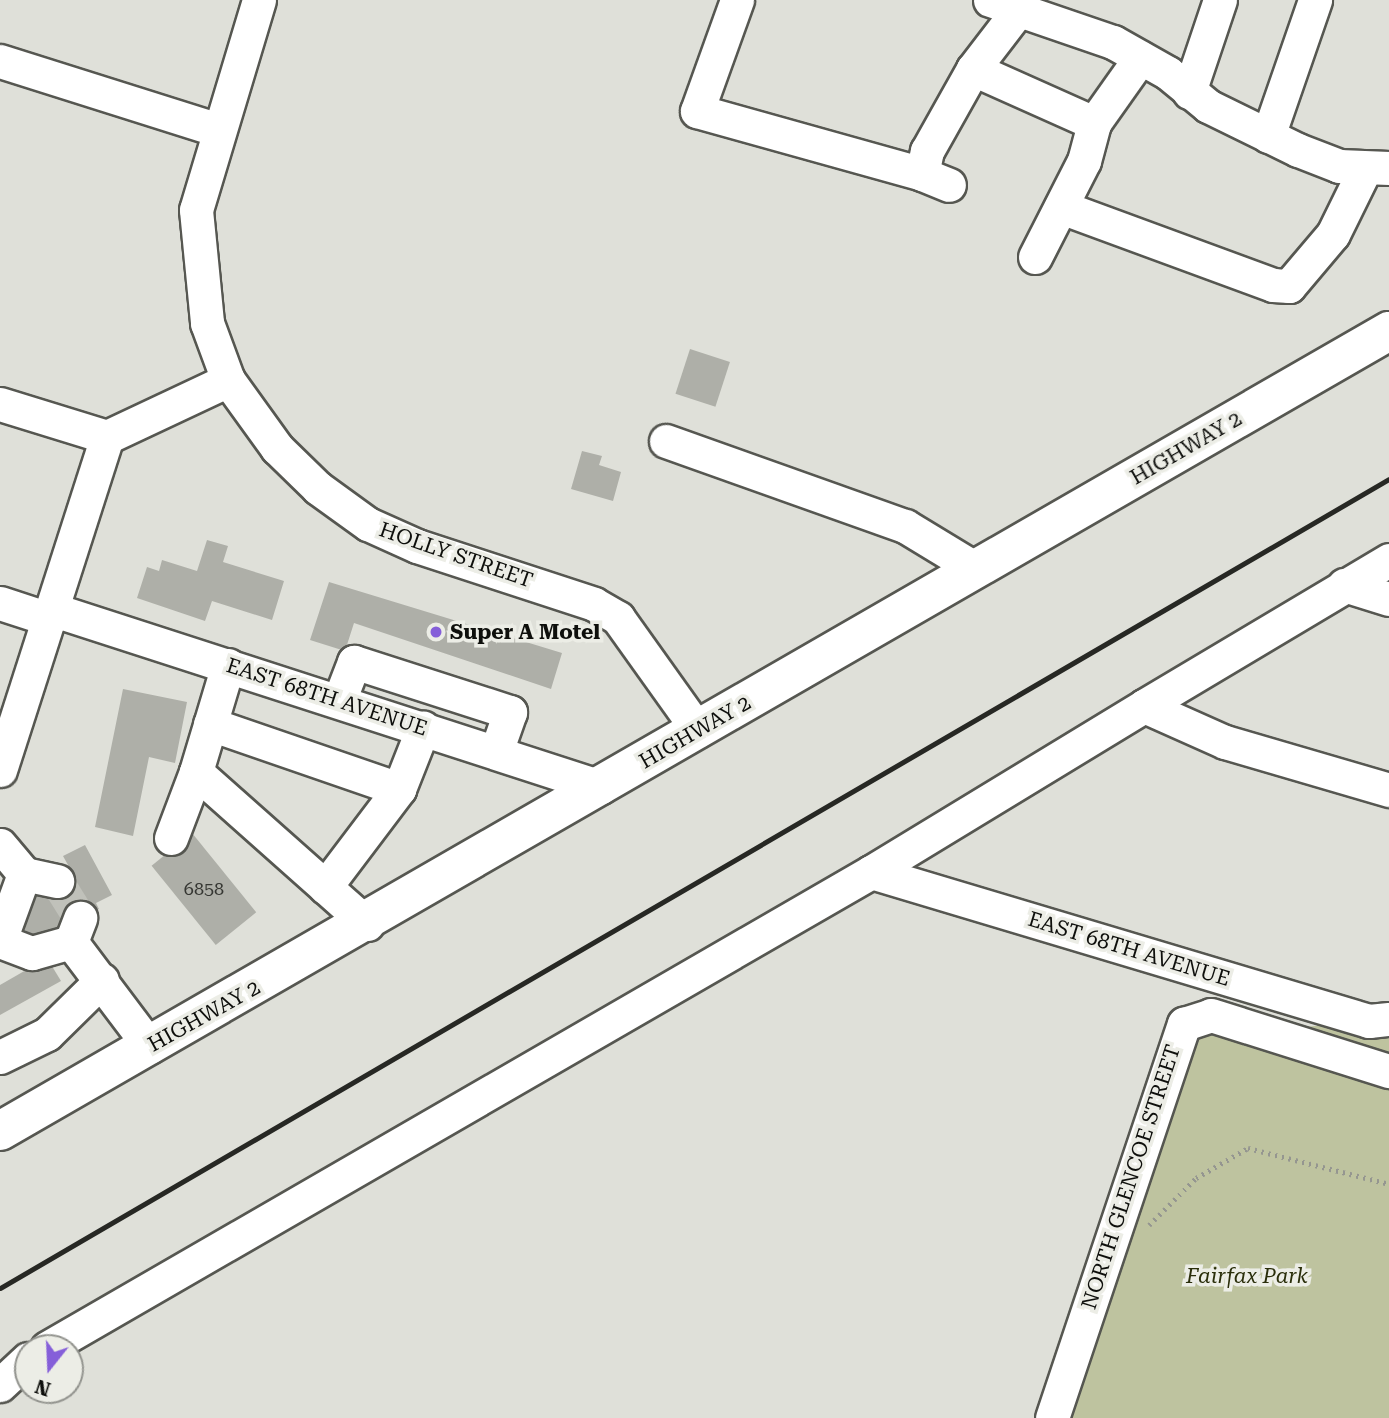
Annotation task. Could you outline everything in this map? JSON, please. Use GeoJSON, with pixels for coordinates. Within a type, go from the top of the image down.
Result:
{"type":"FeatureCollection","features":[{"type":"Feature","properties":{"kind":"main road","name":"HIGHWAY 2"},"geometry":{"type":"LineString","coordinates":[[0,1131],[367,924],[1389,331]]}},
{"type":"Feature","properties":{"kind":"street","name":"HOLLY STREET"},"geometry":{"type":"LineString","coordinates":[[259,0],[216,129],[195,210],[197,247],[208,323],[228,380],[277,448],[318,488],[368,524],[417,546],[594,604],[618,618],[698,730]]}},
{"type":"Feature","properties":{"kind":"street"},"geometry":{"type":"LineString","coordinates":[[737,0],[697,111],[936,180],[927,151],[1005,5],[1113,42],[1189,92],[1268,136],[1339,166],[1377,169],[1333,234],[1289,286],[1273,285],[1061,207]]}},
{"type":"Feature","properties":{"kind":"street"},"geometry":{"type":"LineString","coordinates":[[1189,92],[1220,0]]}},
{"type":"Feature","properties":{"kind":"street"},"geometry":{"type":"LineString","coordinates":[[1268,136],[1315,0]]}},
{"type":"Feature","properties":{"kind":"street"},"geometry":{"type":"LineString","coordinates":[[1035,257],[1084,161],[1094,123],[1140,58]]}},
{"type":"Feature","properties":{"kind":"street"},"geometry":{"type":"LineString","coordinates":[[0,61],[216,129]]}},
{"type":"Feature","properties":{"kind":"street"},"geometry":{"type":"LineString","coordinates":[[973,69],[1094,123]]}},
{"type":"Feature","properties":{"kind":"street"},"geometry":{"type":"LineString","coordinates":[[0,404],[107,437],[228,380]]}},
{"type":"Feature","properties":{"kind":"street"},"geometry":{"type":"LineString","coordinates":[[0,771],[107,437]]}},
{"type":"Feature","properties":{"kind":"street"},"geometry":{"type":"LineString","coordinates":[[666,441],[905,526],[976,569]]}},
{"type":"Feature","properties":{"kind":"street"},"geometry":{"type":"LineString","coordinates":[[71,1334],[871,872],[1389,560]]}},
{"type":"Feature","properties":{"kind":"street"},"geometry":{"type":"LineString","coordinates":[[1344,585],[1389,599]]}},
{"type":"Feature","properties":{"kind":"street","name":"EAST 68TH AVENUE"},"geometry":{"type":"LineString","coordinates":[[0,603],[50,614],[228,665],[601,787]]}},
{"type":"Feature","properties":{"kind":"street"},"geometry":{"type":"LineString","coordinates":[[340,701],[354,662],[510,712],[496,752]]}},
{"type":"Feature","properties":{"kind":"street"},"geometry":{"type":"LineString","coordinates":[[171,838],[196,772],[228,665]]}},
{"type":"Feature","properties":{"kind":"street"},"geometry":{"type":"LineString","coordinates":[[1144,706],[1225,742],[1389,790]]}},
{"type":"Feature","properties":{"kind":"street"},"geometry":{"type":"LineString","coordinates":[[210,724],[399,789]]}},
{"type":"Feature","properties":{"kind":"street"},"geometry":{"type":"LineString","coordinates":[[325,887],[399,789],[423,728]]}},
{"type":"Feature","properties":{"kind":"street"},"geometry":{"type":"LineString","coordinates":[[196,772],[367,924]]}},
{"type":"Feature","properties":{"kind":"street"},"geometry":{"type":"LineString","coordinates":[[0,845],[24,874],[57,881]]}},
{"type":"Feature","properties":{"kind":"street","name":"EAST 68TH AVENUE"},"geometry":{"type":"LineString","coordinates":[[871,872],[1369,1021],[1389,1020]]}},
{"type":"Feature","properties":{"kind":"street"},"geometry":{"type":"LineString","coordinates":[[24,874],[0,940],[32,953],[76,930],[102,980],[150,1047]]}},
{"type":"Feature","properties":{"kind":"street"},"geometry":{"type":"LineString","coordinates":[[0,1056],[47,1034],[102,980]]}},
{"type":"Feature","properties":{"kind":"street","name":"NORTH GLENCOE STREET"},"geometry":{"type":"LineString","coordinates":[[1052,1418],[1184,1024],[1196,1015],[1211,1015],[1389,1071]]}},
{"type":"Feature","properties":{"kind":"street"},"geometry":{"type":"LineString","coordinates":[[0,1385],[14,1372]]}},
{"type":"Feature","properties":{"kind":"path"},"geometry":{"type":"LineString","coordinates":[[1147,1227],[1196,1178],[1248,1148],[1389,1185]]}},
{"type":"Feature","properties":{"kind":"green space","name":"Fairfax Park"},"geometry":{"type":"Polygon","coordinates":[[[1389,1019],[1389,1418],[1052,1418],[1176,1039],[1389,1019]]]}},
{"type":"Feature","properties":{"kind":"building"},"geometry":{"type":"Polygon","coordinates":[[[690,349],[730,362],[715,407],[675,394],[690,349]]]}},
{"type":"Feature","properties":{"kind":"building"},"geometry":{"type":"Polygon","coordinates":[[[582,451],[602,456],[599,465],[621,472],[613,501],[571,489],[582,451]]]}},
{"type":"Feature","properties":{"kind":"building"},"geometry":{"type":"Polygon","coordinates":[[[207,540],[228,546],[223,562],[284,581],[272,620],[212,601],[205,621],[137,598],[147,567],[159,571],[162,560],[197,571],[207,540]]]}},
{"type":"Feature","properties":{"kind":"building","name":"Super A Motel"},"geometry":{"type":"Polygon","coordinates":[[[329,582],[562,653],[551,689],[354,623],[345,651],[310,640],[329,582]]]}},
{"type":"Feature","properties":{"kind":"building"},"geometry":{"type":"Polygon","coordinates":[[[123,689],[187,702],[175,763],[149,757],[133,836],[95,827],[123,689]]]}},
{"type":"Feature","properties":{"kind":"building"},"geometry":{"type":"Polygon","coordinates":[[[192,833],[256,912],[216,945],[152,866],[192,833]]]}},
{"type":"Feature","properties":{"kind":"building"},"geometry":{"type":"Polygon","coordinates":[[[85,845],[112,895],[96,903],[99,909],[30,939],[20,921],[28,898],[73,874],[63,856],[85,845]]]}},
{"type":"Feature","properties":{"kind":"building"},"geometry":{"type":"Polygon","coordinates":[[[47,958],[61,981],[0,1015],[0,985],[47,958]]]}},
{"type":"Feature","properties":{"kind":"tunnel"},"geometry":{"type":"LineString","coordinates":[[57,881],[80,918]]}},
{"type":"Feature","properties":{"kind":"railway"},"geometry":{"type":"LineString","coordinates":[[0,1288],[1389,479]]}},
{"type":"Feature","properties":{"kind":"place","name":"Super A Motel"},"geometry":{"type":"Point","coordinates":[436,632]}}]}
